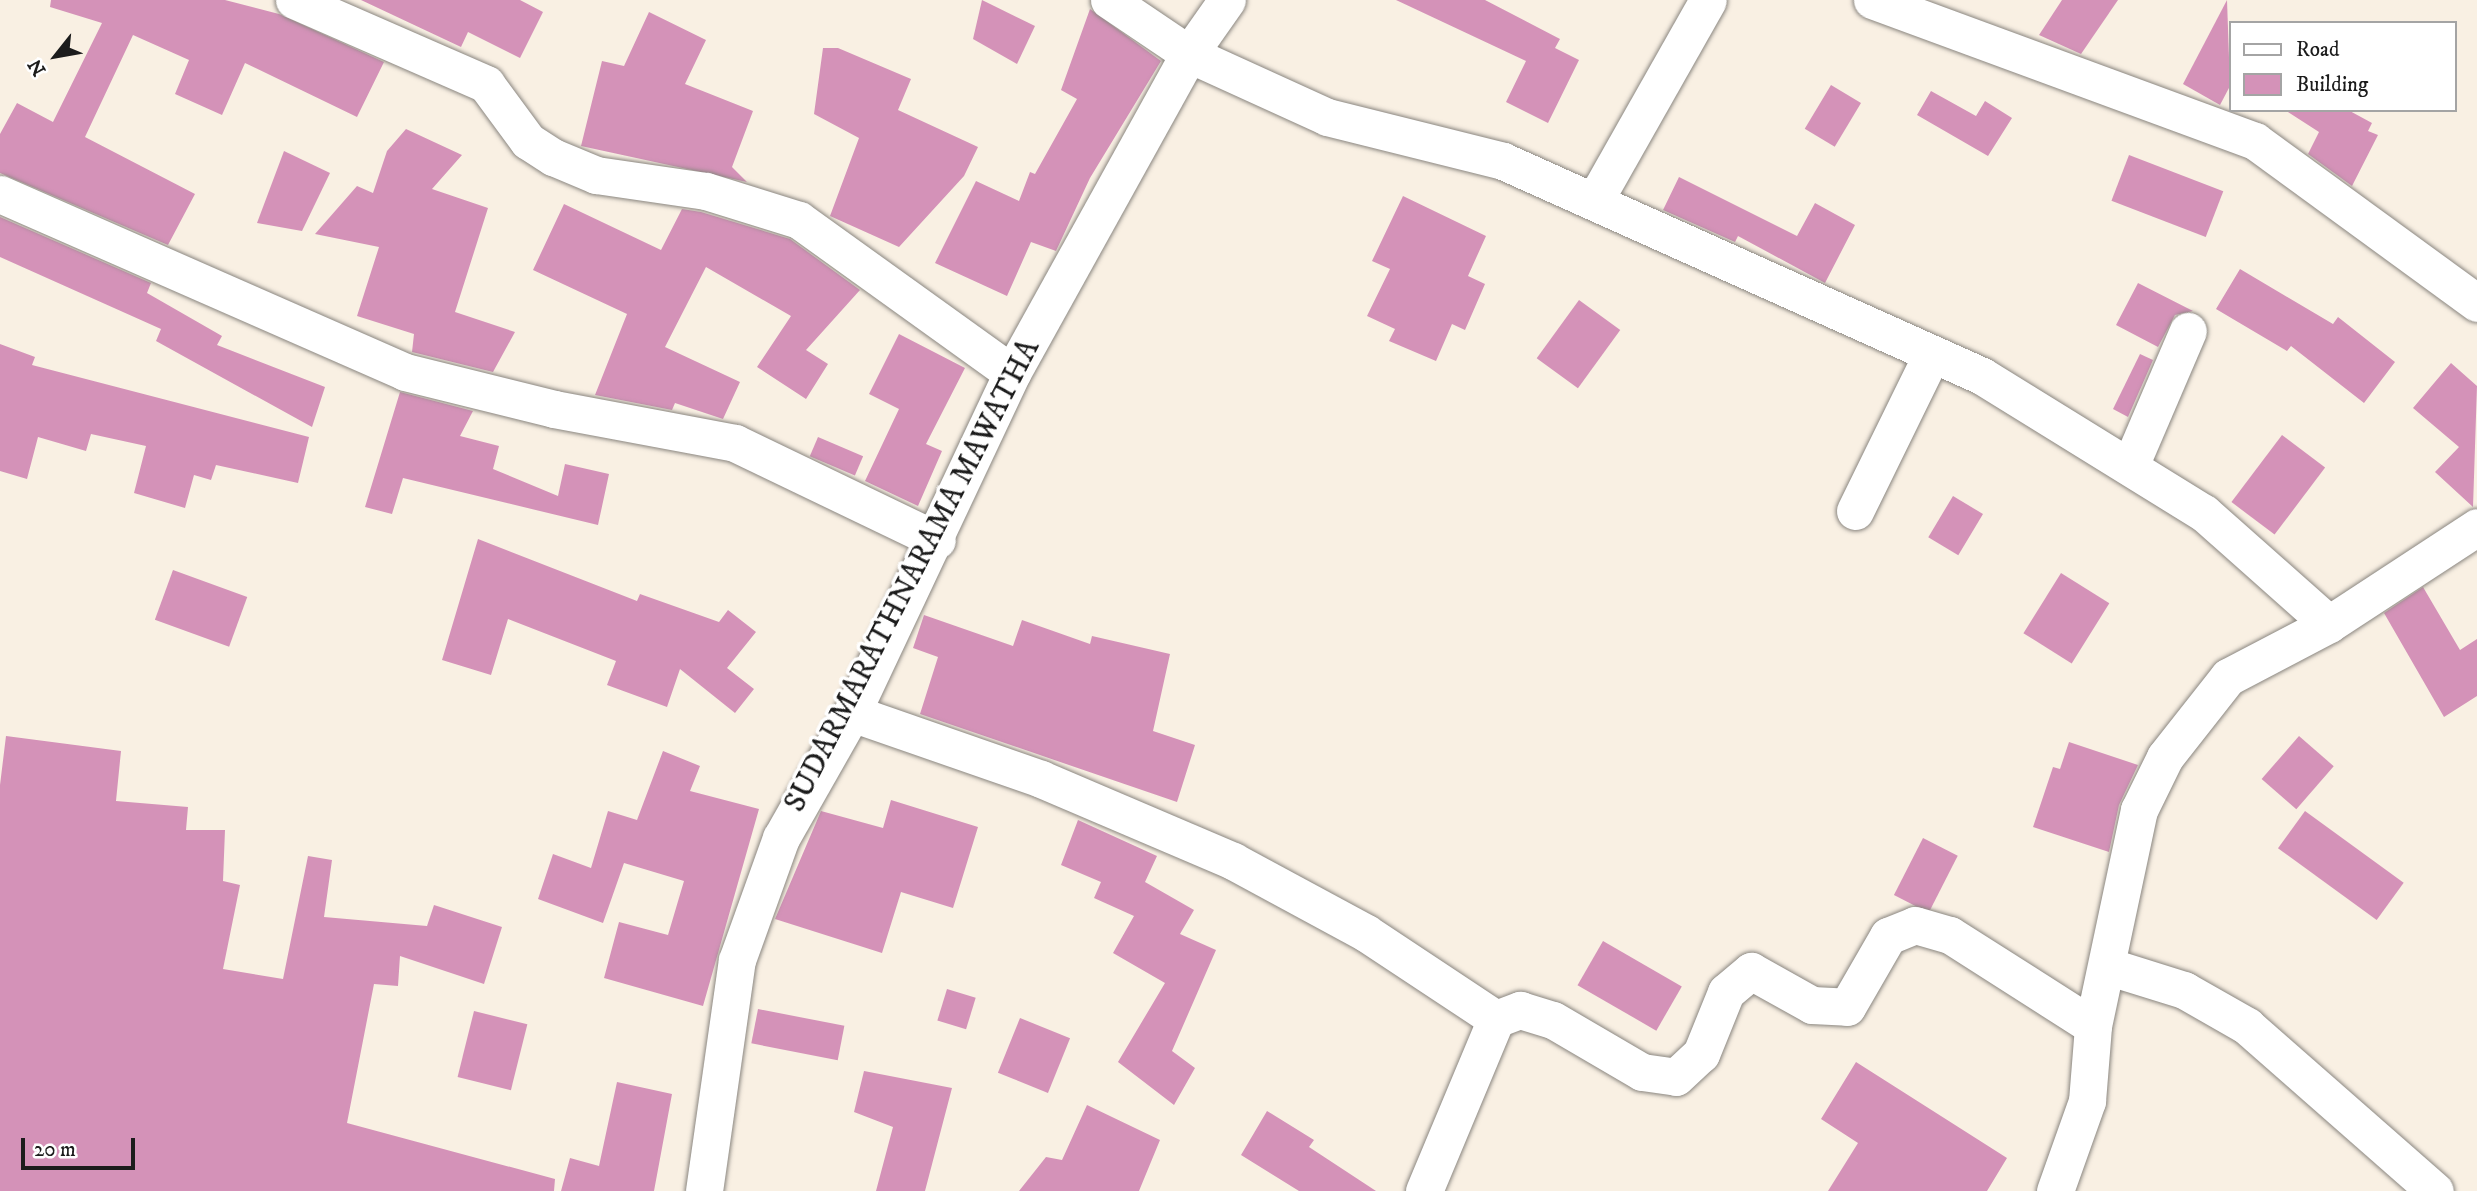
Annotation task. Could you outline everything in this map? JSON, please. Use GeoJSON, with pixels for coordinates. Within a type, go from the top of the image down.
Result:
{"type":"FeatureCollection","features":[{"type":"Feature","properties":{"kind":"street"},"geometry":{"type":"LineString","coordinates":[[294,0],[486,85],[528,141],[552,157],[596,175],[706,191],[799,220],[1012,373]]}},
{"type":"Feature","properties":{"kind":"street"},"geometry":{"type":"LineString","coordinates":[[1110,0],[1189,54],[1327,117],[1503,161],[1596,198],[1982,376],[2204,513],[2329,624]]}},
{"type":"Feature","properties":{"kind":"street","name":"SUDARMARATHNARAMA MAWATHA"},"geometry":{"type":"LineString","coordinates":[[704,1191],[737,960],[781,838],[852,713],[937,540],[1012,373],[1189,54],[1227,0]]}},
{"type":"Feature","properties":{"kind":"street"},"geometry":{"type":"LineString","coordinates":[[1596,198],[1708,0]]}},
{"type":"Feature","properties":{"kind":"street"},"geometry":{"type":"LineString","coordinates":[[1872,0],[2255,141],[2477,303]]}},
{"type":"Feature","properties":{"kind":"street"},"geometry":{"type":"LineString","coordinates":[[0,194],[405,372],[554,409],[735,443],[937,540]]}},
{"type":"Feature","properties":{"kind":"street"},"geometry":{"type":"LineString","coordinates":[[2130,466],[2188,331]]}},
{"type":"Feature","properties":{"kind":"street"},"geometry":{"type":"LineString","coordinates":[[1855,511],[1931,354]]}},
{"type":"Feature","properties":{"kind":"street"},"geometry":{"type":"LineString","coordinates":[[2055,1191],[2087,1101],[2093,1026],[2139,810],[2165,757],[2228,677],[2329,624],[2477,527]]}},
{"type":"Feature","properties":{"kind":"street"},"geometry":{"type":"LineString","coordinates":[[852,713],[1041,779],[1233,861],[1366,933],[1496,1019]]}},
{"type":"Feature","properties":{"kind":"street"},"geometry":{"type":"LineString","coordinates":[[1424,1191],[1496,1019],[1520,1010],[1553,1020],[1642,1072],[1676,1077],[1701,1054],[1726,992],[1751,971],[1812,1005],[1847,1007],[1888,936],[1915,925],[1950,935],[2093,1026]]}},
{"type":"Feature","properties":{"kind":"street"},"geometry":{"type":"LineString","coordinates":[[2107,966],[2183,990],[2247,1026],[2435,1191]]}},
{"type":"Feature","properties":{"kind":"building"},"geometry":{"type":"Polygon","coordinates":[[[51,0],[225,0],[279,14],[384,62],[357,117],[245,63],[222,115],[175,94],[189,60],[133,35],[85,137],[195,194],[168,245],[0,173],[0,134],[17,103],[53,122],[102,23],[50,7],[51,0]]]}},
{"type":"Feature","properties":{"kind":"building"},"geometry":{"type":"Polygon","coordinates":[[[361,0],[520,0],[543,12],[520,58],[468,32],[461,47],[361,0]]]}},
{"type":"Feature","properties":{"kind":"building"},"geometry":{"type":"Polygon","coordinates":[[[982,0],[1035,26],[1017,64],[973,39],[982,0]]]}},
{"type":"Feature","properties":{"kind":"building"},"geometry":{"type":"Polygon","coordinates":[[[1396,0],[1485,0],[1560,39],[1555,48],[1579,60],[1548,123],[1506,102],[1526,61],[1396,0]]]}},
{"type":"Feature","properties":{"kind":"building"},"geometry":{"type":"Polygon","coordinates":[[[2062,0],[2118,0],[2081,54],[2039,35],[2062,0]]]}},
{"type":"Feature","properties":{"kind":"building"},"geometry":{"type":"Polygon","coordinates":[[[2227,0],[2228,90],[2220,105],[2183,84],[2227,0]]]}},
{"type":"Feature","properties":{"kind":"building"},"geometry":{"type":"Polygon","coordinates":[[[1090,9],[1161,61],[1090,178],[1056,251],[1031,242],[1007,296],[935,263],[976,181],[1019,201],[1030,172],[1035,174],[1077,99],[1061,90],[1090,9]]]}},
{"type":"Feature","properties":{"kind":"building"},"geometry":{"type":"Polygon","coordinates":[[[649,12],[706,40],[685,84],[753,111],[732,167],[747,182],[581,146],[602,61],[624,66],[649,12]]]}},
{"type":"Feature","properties":{"kind":"building"},"geometry":{"type":"Polygon","coordinates":[[[823,48],[838,48],[911,79],[898,110],[978,147],[964,176],[899,247],[830,216],[859,138],[814,114],[823,48]]]}},
{"type":"Feature","properties":{"kind":"building"},"geometry":{"type":"Polygon","coordinates":[[[1831,85],[1861,103],[1835,147],[1805,129],[1831,85]]]}},
{"type":"Feature","properties":{"kind":"building"},"geometry":{"type":"Polygon","coordinates":[[[1931,91],[1976,116],[1985,101],[2012,118],[1988,156],[1917,115],[1931,91]]]}},
{"type":"Feature","properties":{"kind":"building"},"geometry":{"type":"Polygon","coordinates":[[[2288,112],[2352,112],[2372,123],[2368,131],[2378,135],[2352,186],[2308,154],[2319,132],[2288,112]]]}},
{"type":"Feature","properties":{"kind":"building"},"geometry":{"type":"Polygon","coordinates":[[[406,129],[462,155],[432,189],[488,208],[455,312],[515,332],[493,372],[412,352],[414,334],[357,316],[379,247],[315,234],[357,186],[373,193],[387,151],[406,129]]]}},
{"type":"Feature","properties":{"kind":"building"},"geometry":{"type":"Polygon","coordinates":[[[284,151],[330,173],[302,231],[257,223],[284,151]]]}},
{"type":"Feature","properties":{"kind":"building"},"geometry":{"type":"Polygon","coordinates":[[[2129,155],[2223,191],[2206,237],[2111,201],[2129,155]]]}},
{"type":"Feature","properties":{"kind":"building"},"geometry":{"type":"Polygon","coordinates":[[[1679,177],[1797,236],[1815,203],[1855,225],[1825,283],[1738,236],[1735,242],[1663,210],[1679,177]]]}},
{"type":"Feature","properties":{"kind":"building"},"geometry":{"type":"Polygon","coordinates":[[[1403,196],[1486,236],[1468,276],[1485,284],[1465,330],[1452,324],[1436,361],[1389,341],[1395,329],[1367,316],[1390,269],[1372,261],[1403,196]]]}},
{"type":"Feature","properties":{"kind":"building"},"geometry":{"type":"Polygon","coordinates":[[[564,204],[661,250],[682,209],[701,212],[790,239],[860,290],[806,350],[828,364],[806,399],[757,367],[791,316],[706,267],[665,347],[740,382],[723,419],[675,403],[672,410],[595,395],[627,314],[533,270],[564,204]]]}},
{"type":"Feature","properties":{"kind":"building"},"geometry":{"type":"Polygon","coordinates":[[[0,217],[151,283],[147,293],[222,336],[217,345],[325,387],[312,427],[156,341],[161,329],[0,257],[0,217]]]}},
{"type":"Feature","properties":{"kind":"building"},"geometry":{"type":"Polygon","coordinates":[[[2240,269],[2333,324],[2338,317],[2395,362],[2364,403],[2291,346],[2287,351],[2216,309],[2240,269]]]}},
{"type":"Feature","properties":{"kind":"building"},"geometry":{"type":"Polygon","coordinates":[[[2138,283],[2193,311],[2175,315],[2158,347],[2116,325],[2138,283]]]}},
{"type":"Feature","properties":{"kind":"building"},"geometry":{"type":"Polygon","coordinates":[[[1579,300],[1620,330],[1578,388],[1537,358],[1579,300]]]}},
{"type":"Feature","properties":{"kind":"building"},"geometry":{"type":"Polygon","coordinates":[[[899,334],[965,368],[926,444],[942,451],[918,506],[865,481],[899,409],[869,394],[899,334]]]}},
{"type":"Feature","properties":{"kind":"building"},"geometry":{"type":"Polygon","coordinates":[[[0,344],[35,357],[32,365],[309,437],[298,483],[216,465],[211,480],[194,475],[185,508],[134,493],[146,446],[91,434],[86,451],[38,437],[27,479],[0,471],[0,344]]]}},
{"type":"Feature","properties":{"kind":"building"},"geometry":{"type":"Polygon","coordinates":[[[2140,354],[2153,360],[2128,417],[2113,409],[2140,354]]]}},
{"type":"Feature","properties":{"kind":"building"},"geometry":{"type":"Polygon","coordinates":[[[2451,363],[2477,386],[2473,507],[2435,472],[2459,447],[2413,408],[2451,363]]]}},
{"type":"Feature","properties":{"kind":"building"},"geometry":{"type":"Polygon","coordinates":[[[400,392],[473,411],[460,436],[499,446],[493,469],[558,496],[565,464],[609,474],[598,525],[403,478],[392,514],[365,507],[400,392]]]}},
{"type":"Feature","properties":{"kind":"building"},"geometry":{"type":"Polygon","coordinates":[[[2282,435],[2325,467],[2275,535],[2231,502],[2282,435]]]}},
{"type":"Feature","properties":{"kind":"building"},"geometry":{"type":"Polygon","coordinates":[[[818,437],[863,456],[855,475],[810,456],[818,437]]]}},
{"type":"Feature","properties":{"kind":"building"},"geometry":{"type":"Polygon","coordinates":[[[1953,496],[1983,514],[1958,555],[1928,537],[1953,496]]]}},
{"type":"Feature","properties":{"kind":"building"},"geometry":{"type":"Polygon","coordinates":[[[478,539],[637,601],[640,594],[719,622],[728,610],[756,632],[727,668],[754,689],[735,713],[680,669],[667,707],[607,685],[616,661],[508,619],[491,675],[442,660],[478,539]]]}},
{"type":"Feature","properties":{"kind":"building"},"geometry":{"type":"Polygon","coordinates":[[[173,570],[247,597],[229,647],[155,620],[173,570]]]}},
{"type":"Feature","properties":{"kind":"building"},"geometry":{"type":"Polygon","coordinates":[[[2061,573],[2109,603],[2072,663],[2023,633],[2061,573]]]}},
{"type":"Feature","properties":{"kind":"building"},"geometry":{"type":"Polygon","coordinates":[[[2423,587],[2460,650],[2477,639],[2477,696],[2444,717],[2384,613],[2423,587]]]}},
{"type":"Feature","properties":{"kind":"building"},"geometry":{"type":"Polygon","coordinates":[[[924,615],[1013,646],[1022,620],[1090,644],[1092,636],[1170,654],[1153,731],[1195,745],[1177,802],[920,714],[938,657],[913,648],[924,615]]]}},
{"type":"Feature","properties":{"kind":"building"},"geometry":{"type":"Polygon","coordinates":[[[6,736],[121,751],[116,801],[188,807],[186,830],[225,830],[223,881],[240,885],[223,969],[283,979],[308,856],[332,860],[324,917],[427,926],[434,905],[502,927],[484,984],[400,956],[398,986],[374,984],[347,1123],[555,1179],[554,1191],[0,1191],[0,785],[6,736]]]}},
{"type":"Feature","properties":{"kind":"building"},"geometry":{"type":"Polygon","coordinates":[[[2299,736],[2334,766],[2296,809],[2262,779],[2299,736]]]}},
{"type":"Feature","properties":{"kind":"building"},"geometry":{"type":"Polygon","coordinates":[[[2069,742],[2138,765],[2119,805],[2109,852],[2033,827],[2053,767],[2060,769],[2069,742]]]}},
{"type":"Feature","properties":{"kind":"building"},"geometry":{"type":"Polygon","coordinates":[[[663,751],[700,766],[690,791],[759,809],[703,1006],[604,978],[619,922],[668,935],[684,881],[624,863],[603,923],[538,899],[553,854],[591,868],[608,811],[637,820],[663,751]]]}},
{"type":"Feature","properties":{"kind":"building"},"geometry":{"type":"Polygon","coordinates":[[[891,800],[978,827],[953,908],[901,892],[882,953],[775,919],[821,811],[883,828],[891,800]]]}},
{"type":"Feature","properties":{"kind":"building"},"geometry":{"type":"Polygon","coordinates":[[[2305,811],[2404,883],[2377,920],[2278,848],[2305,811]]]}},
{"type":"Feature","properties":{"kind":"building"},"geometry":{"type":"Polygon","coordinates":[[[1078,820],[1157,856],[1145,882],[1194,910],[1180,934],[1216,950],[1172,1051],[1195,1068],[1174,1105],[1118,1062],[1165,983],[1113,953],[1134,916],[1094,898],[1101,882],[1061,865],[1078,820]]]}},
{"type":"Feature","properties":{"kind":"building"},"geometry":{"type":"Polygon","coordinates":[[[1923,838],[1958,856],[1929,913],[1894,895],[1923,838]]]}},
{"type":"Feature","properties":{"kind":"building"},"geometry":{"type":"Polygon","coordinates":[[[1603,941],[1682,987],[1656,1031],[1578,985],[1603,941]]]}},
{"type":"Feature","properties":{"kind":"building"},"geometry":{"type":"Polygon","coordinates":[[[947,989],[976,998],[966,1029],[937,1021],[947,989]]]}},
{"type":"Feature","properties":{"kind":"building"},"geometry":{"type":"Polygon","coordinates":[[[758,1009],[844,1026],[838,1060],[751,1043],[758,1009]]]}},
{"type":"Feature","properties":{"kind":"building"},"geometry":{"type":"Polygon","coordinates":[[[474,1011],[527,1024],[511,1090],[458,1077],[474,1011]]]}},
{"type":"Feature","properties":{"kind":"building"},"geometry":{"type":"Polygon","coordinates":[[[1020,1018],[1070,1038],[1048,1093],[998,1073],[1020,1018]]]}},
{"type":"Feature","properties":{"kind":"building"},"geometry":{"type":"Polygon","coordinates":[[[1856,1062],[2007,1158],[1987,1191],[1828,1191],[1858,1143],[1821,1119],[1856,1062]]]}},
{"type":"Feature","properties":{"kind":"building"},"geometry":{"type":"Polygon","coordinates":[[[864,1071],[952,1088],[925,1191],[876,1191],[893,1127],[854,1112],[864,1071]]]}},
{"type":"Feature","properties":{"kind":"building"},"geometry":{"type":"Polygon","coordinates":[[[617,1082],[672,1094],[654,1191],[561,1191],[570,1158],[599,1166],[617,1082]]]}},
{"type":"Feature","properties":{"kind":"building"},"geometry":{"type":"Polygon","coordinates":[[[1087,1105],[1160,1140],[1139,1191],[1019,1191],[1046,1157],[1062,1160],[1087,1105]]]}},
{"type":"Feature","properties":{"kind":"building"},"geometry":{"type":"Polygon","coordinates":[[[1267,1111],[1314,1140],[1309,1147],[1376,1191],[1299,1191],[1241,1155],[1267,1111]]]}}]}
